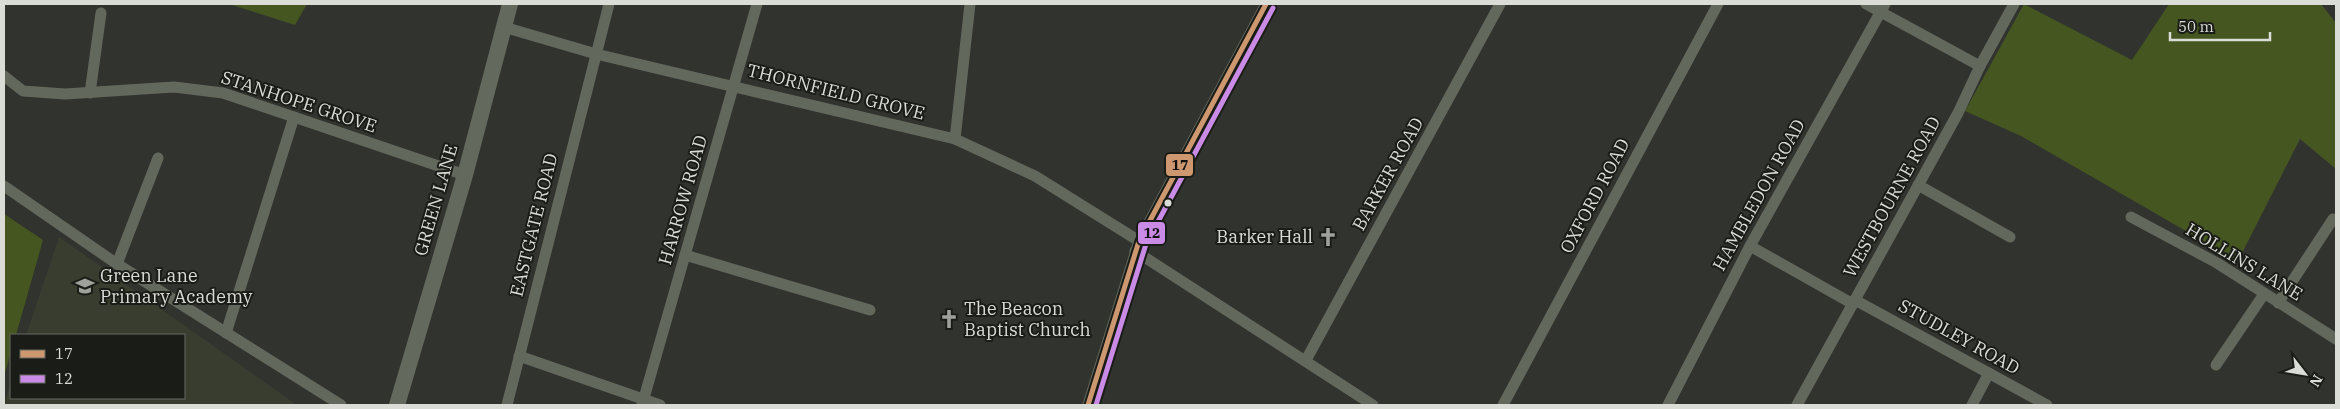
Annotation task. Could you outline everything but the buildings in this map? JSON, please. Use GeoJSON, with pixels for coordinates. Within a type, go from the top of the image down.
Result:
{"type":"FeatureCollection","features":[{"type":"Feature","properties":{"kind":"street","name":"GREEN LANE"},"geometry":{"type":"LineString","coordinates":[[397,405],[465,175],[510,4]]}},
{"type":"Feature","properties":{"kind":"street","name":"EASTGATE ROAD"},"geometry":{"type":"LineString","coordinates":[[507,405],[609,4]]}},
{"type":"Feature","properties":{"kind":"street","name":"HARROW ROAD"},"geometry":{"type":"LineString","coordinates":[[642,402],[757,4]]}},
{"type":"Feature","properties":{"kind":"street"},"geometry":{"type":"LineString","coordinates":[[955,139],[970,4]]}},
{"type":"Feature","properties":{"kind":"street"},"geometry":{"type":"LineString","coordinates":[[1088,405],[1137,246],[1264,4]]}},
{"type":"Feature","properties":{"kind":"street","name":"BARKER ROAD"},"geometry":{"type":"LineString","coordinates":[[1306,360],[1500,4]]}},
{"type":"Feature","properties":{"kind":"street","name":"OXFORD ROAD"},"geometry":{"type":"LineString","coordinates":[[1503,405],[1718,4]]}},
{"type":"Feature","properties":{"kind":"street"},"geometry":{"type":"LineString","coordinates":[[1866,4],[1882,8],[1980,66]]}},
{"type":"Feature","properties":{"kind":"street","name":"WESTBOURNE ROAD"},"geometry":{"type":"LineString","coordinates":[[1797,405],[1958,113],[1980,66],[2014,4]]}},
{"type":"Feature","properties":{"kind":"street","name":"HAMBLEDON ROAD"},"geometry":{"type":"LineString","coordinates":[[1668,405],[1750,246],[1882,8]]}},
{"type":"Feature","properties":{"kind":"street"},"geometry":{"type":"LineString","coordinates":[[90,93],[101,13]]}},
{"type":"Feature","properties":{"kind":"street","name":"THORNFIELD GROVE"},"geometry":{"type":"LineString","coordinates":[[504,27],[596,54],[734,85],[955,139],[1035,176],[1373,405]]}},
{"type":"Feature","properties":{"kind":"street","name":"STANHOPE GROVE"},"geometry":{"type":"LineString","coordinates":[[4,76],[23,91],[90,93],[174,87],[223,93],[465,175]]}},
{"type":"Feature","properties":{"kind":"street"},"geometry":{"type":"LineString","coordinates":[[226,333],[294,117]]}},
{"type":"Feature","properties":{"kind":"street"},"geometry":{"type":"LineString","coordinates":[[117,264],[158,158]]}},
{"type":"Feature","properties":{"kind":"street"},"geometry":{"type":"LineString","coordinates":[[1918,185],[2010,236]]}},
{"type":"Feature","properties":{"kind":"street"},"geometry":{"type":"LineString","coordinates":[[4,186],[117,264],[341,405]]}},
{"type":"Feature","properties":{"kind":"street","name":"HOLLINS LANE"},"geometry":{"type":"LineString","coordinates":[[2131,217],[2217,262],[2336,339]]}},
{"type":"Feature","properties":{"kind":"street"},"geometry":{"type":"LineString","coordinates":[[2278,303],[2333,219]]}},
{"type":"Feature","properties":{"kind":"street","name":"STUDLEY ROAD"},"geometry":{"type":"LineString","coordinates":[[1750,246],[1989,372],[2047,405]]}},
{"type":"Feature","properties":{"kind":"street"},"geometry":{"type":"LineString","coordinates":[[685,255],[870,310]]}},
{"type":"Feature","properties":{"kind":"street"},"geometry":{"type":"LineString","coordinates":[[2216,366],[2264,294]]}},
{"type":"Feature","properties":{"kind":"street"},"geometry":{"type":"LineString","coordinates":[[519,356],[642,402],[660,405]]}},
{"type":"Feature","properties":{"kind":"street"},"geometry":{"type":"LineString","coordinates":[[1972,405],[1989,372]]}},
{"type":"Feature","properties":{"kind":"shaded area","name":"Green Lane Primary Academy"},"geometry":{"type":"Polygon","coordinates":[[[59,237],[297,405],[4,405],[10,385],[10,399],[185,399],[185,334],[26,334],[59,237]]]}},
{"type":"Feature","properties":{"kind":"green space"},"geometry":{"type":"Polygon","coordinates":[[[229,4],[307,4],[295,25],[229,4]]]}},
{"type":"Feature","properties":{"kind":"green space"},"geometry":{"type":"Polygon","coordinates":[[[2024,4],[2132,60],[2169,4],[2321,4],[2336,23],[2336,169],[2300,139],[2238,261],[2021,136],[1965,111],[2024,4]]]}},
{"type":"Feature","properties":{"kind":"green space"},"geometry":{"type":"Polygon","coordinates":[[[4,214],[43,240],[16,334],[10,334],[10,355],[4,377],[4,214]]]}},
{"type":"Feature","properties":{"kind":"transit line","name":"17"},"geometry":{"type":"LineString","coordinates":[[1088,405],[1139,241],[1266,4]]}},
{"type":"Feature","properties":{"kind":"transit line","name":"12"},"geometry":{"type":"LineString","coordinates":[[1096,405],[1146,244],[1273,8]]}},
{"type":"Feature","properties":{"kind":"place","name":"Barker Hall"},"geometry":{"type":"Point","coordinates":[1328,237]}},
{"type":"Feature","properties":{"kind":"place","name":"Green Lane Primary Academy"},"geometry":{"type":"Point","coordinates":[85,286]}},
{"type":"Feature","properties":{"kind":"place","name":"The Beacon Baptist Church"},"geometry":{"type":"Point","coordinates":[949,319]}}]}
